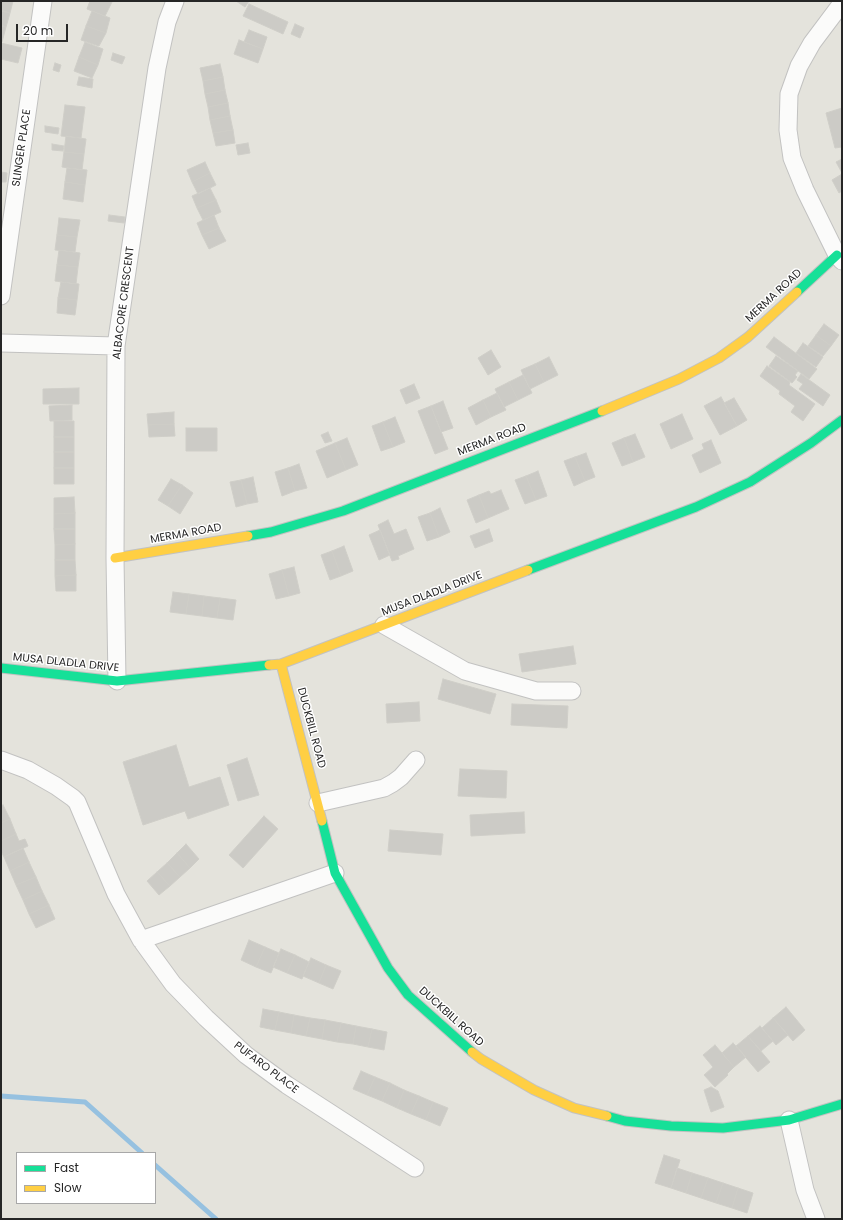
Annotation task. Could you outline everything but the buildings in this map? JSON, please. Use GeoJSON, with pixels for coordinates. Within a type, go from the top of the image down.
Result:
{"type":"FeatureCollection","features":[{"type":"Feature","properties":{"kind":"street","name":"SLINGER PLACE"},"geometry":{"type":"LineString","coordinates":[[1,296],[43,1]]}},
{"type":"Feature","properties":{"kind":"street","name":"ALBACORE CRESCENT"},"geometry":{"type":"LineString","coordinates":[[117,681],[115,558],[116,346],[157,68],[167,22],[175,1]]}},
{"type":"Feature","properties":{"kind":"street"},"geometry":{"type":"LineString","coordinates":[[839,258],[805,190],[792,158],[788,130],[789,94],[799,66],[812,43],[842,3]]}},
{"type":"Feature","properties":{"kind":"street","name":"MERMA ROAD"},"geometry":{"type":"LineString","coordinates":[[115,558],[271,532],[343,511],[658,388],[720,358],[839,258]]}},
{"type":"Feature","properties":{"kind":"street"},"geometry":{"type":"LineString","coordinates":[[1,343],[116,346]]}},
{"type":"Feature","properties":{"kind":"street","name":"MUSA DLADLA DRIVE"},"geometry":{"type":"LineString","coordinates":[[1,668],[117,681],[281,664],[696,507],[750,482],[811,443],[842,420]]}},
{"type":"Feature","properties":{"kind":"street"},"geometry":{"type":"LineString","coordinates":[[384,625],[465,671],[536,691],[572,691]]}},
{"type":"Feature","properties":{"kind":"street","name":"DUCKBILL ROAD"},"geometry":{"type":"LineString","coordinates":[[281,664],[335,873],[388,968],[408,994],[463,1045],[481,1059],[534,1090],[574,1108],[625,1121],[671,1126],[723,1128],[789,1120],[842,1104]]}},
{"type":"Feature","properties":{"kind":"street","name":"PUFARO PLACE"},"geometry":{"type":"LineString","coordinates":[[1,760],[28,770],[56,786],[77,802],[116,894],[142,940],[173,984],[206,1018],[246,1055],[287,1085],[415,1168]]}},
{"type":"Feature","properties":{"kind":"street"},"geometry":{"type":"LineString","coordinates":[[318,803],[384,788],[393,784],[416,760]]}},
{"type":"Feature","properties":{"kind":"street"},"geometry":{"type":"LineString","coordinates":[[142,940],[335,873]]}},
{"type":"Feature","properties":{"kind":"street"},"geometry":{"type":"LineString","coordinates":[[789,1120],[805,1190],[816,1219]]}},
{"type":"Feature","properties":{"kind":"waterway"},"geometry":{"type":"LineString","coordinates":[[1,1096],[85,1102],[141,1152]]}},
{"type":"Feature","properties":{"kind":"waterway"},"geometry":{"type":"LineString","coordinates":[[156,1166],[216,1219]]}},
{"type":"Feature","properties":{"kind":"traffic: fast"},"geometry":{"type":"LineString","coordinates":[[797,292],[837,255]]}},
{"type":"Feature","properties":{"kind":"traffic: fast"},"geometry":{"type":"LineString","coordinates":[[248,536],[271,532],[343,511],[602,411]]}},
{"type":"Feature","properties":{"kind":"traffic: fast"},"geometry":{"type":"LineString","coordinates":[[528,570],[696,507],[750,482],[811,443],[842,420]]}},
{"type":"Feature","properties":{"kind":"traffic: fast"},"geometry":{"type":"LineString","coordinates":[[1,668],[117,681],[269,665]]}},
{"type":"Feature","properties":{"kind":"traffic: fast"},"geometry":{"type":"LineString","coordinates":[[322,821],[335,873],[388,968],[408,995],[472,1052]]}},
{"type":"Feature","properties":{"kind":"traffic: fast"},"geometry":{"type":"LineString","coordinates":[[607,1116],[625,1121],[671,1126],[723,1128],[789,1120],[842,1104]]}},
{"type":"Feature","properties":{"kind":"traffic: slow"},"geometry":{"type":"LineString","coordinates":[[602,411],[679,379],[719,358],[748,337],[797,292]]}},
{"type":"Feature","properties":{"kind":"traffic: slow"},"geometry":{"type":"LineString","coordinates":[[115,558],[248,536]]}},
{"type":"Feature","properties":{"kind":"traffic: slow"},"geometry":{"type":"LineString","coordinates":[[269,665],[281,664],[528,570]]}},
{"type":"Feature","properties":{"kind":"traffic: slow"},"geometry":{"type":"LineString","coordinates":[[281,664],[322,821]]}},
{"type":"Feature","properties":{"kind":"traffic: slow"},"geometry":{"type":"LineString","coordinates":[[472,1052],[481,1059],[534,1090],[574,1108],[607,1116]]}}]}
